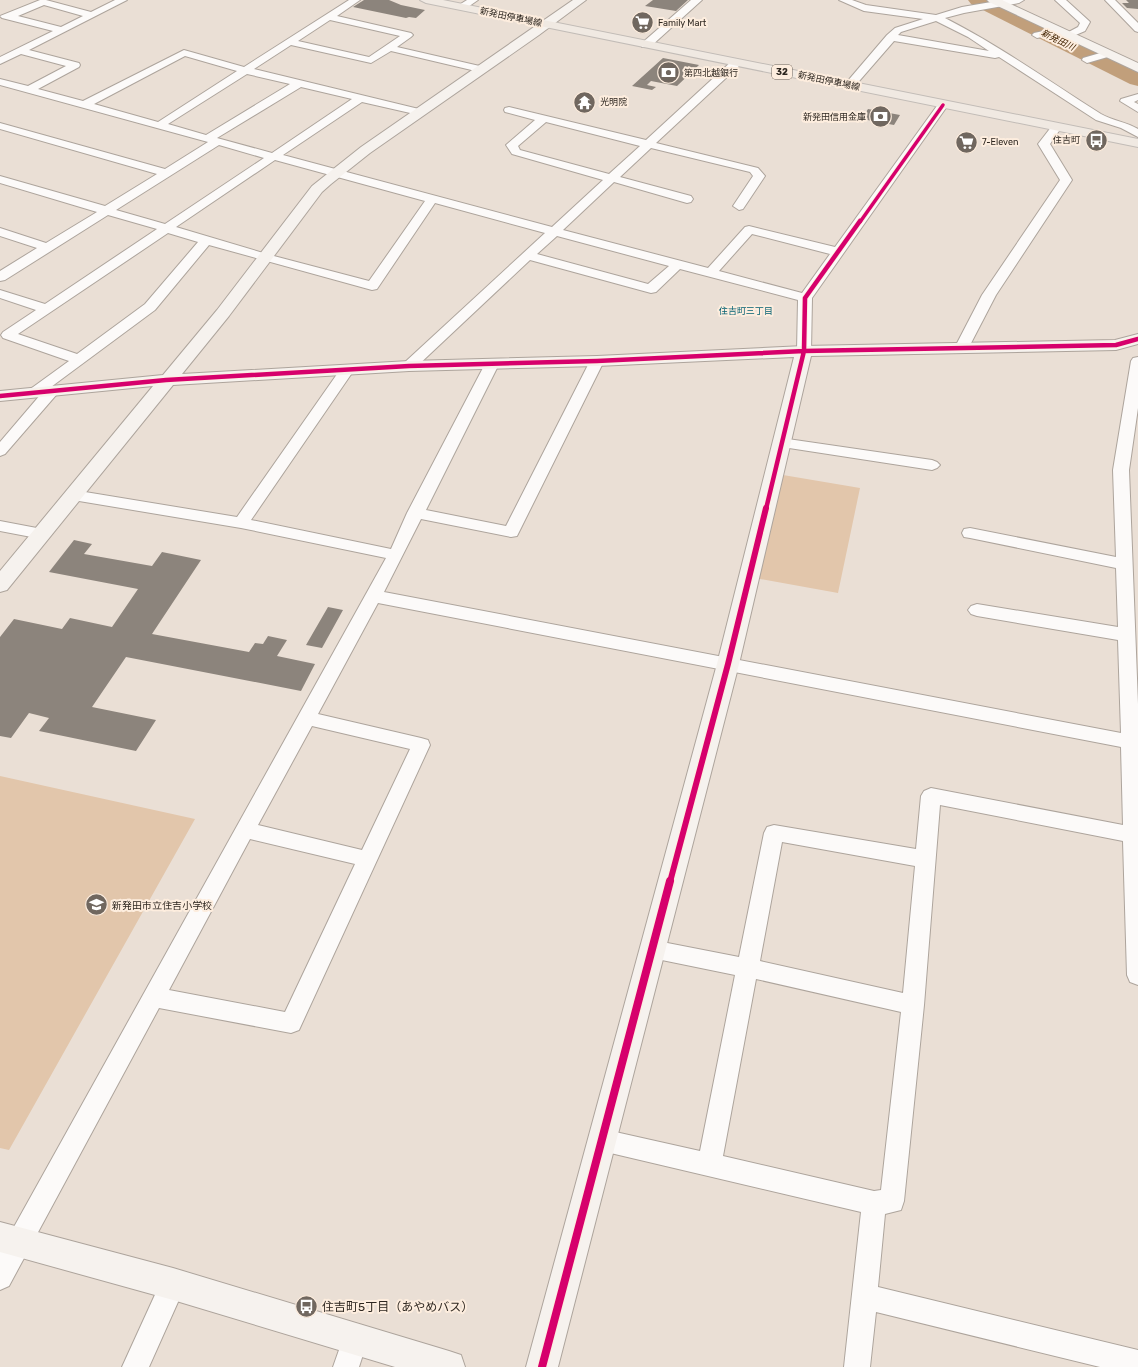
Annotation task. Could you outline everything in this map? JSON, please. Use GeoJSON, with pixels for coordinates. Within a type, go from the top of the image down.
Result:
{"type":"FeatureCollection","features":[{"type":"Feature","properties":{"kind":"main road","name":"新発田停車場線"},"geometry":{"type":"LineString","coordinates":[[426,0],[1138,144]]}},
{"type":"Feature","properties":{"kind":"street"},"geometry":{"type":"LineString","coordinates":[[0,61],[122,0]]}},
{"type":"Feature","properties":{"kind":"street"},"geometry":{"type":"LineString","coordinates":[[160,125],[355,0]]}},
{"type":"Feature","properties":{"kind":"street"},"geometry":{"type":"LineString","coordinates":[[462,7],[473,0]]}},
{"type":"Feature","properties":{"kind":"street"},"geometry":{"type":"LineString","coordinates":[[0,585],[166,380],[223,313],[317,189],[334,173],[480,69],[547,25],[580,0]]}},
{"type":"Feature","properties":{"kind":"street"},"geometry":{"type":"LineString","coordinates":[[646,44],[697,0]]}},
{"type":"Feature","properties":{"kind":"street"},"geometry":{"type":"LineString","coordinates":[[844,0],[864,8],[937,18],[971,35],[1100,118],[1125,126],[1138,134]]}},
{"type":"Feature","properties":{"kind":"street"},"geometry":{"type":"LineString","coordinates":[[850,85],[890,37],[898,30],[996,2],[1019,0]]}},
{"type":"Feature","properties":{"kind":"street"},"geometry":{"type":"LineString","coordinates":[[1037,36],[1082,29],[1085,22],[1060,0]]}},
{"type":"Feature","properties":{"kind":"street"},"geometry":{"type":"LineString","coordinates":[[1110,0],[1138,29]]}},
{"type":"Feature","properties":{"kind":"street"},"geometry":{"type":"LineString","coordinates":[[4,16],[42,2],[92,15]]}},
{"type":"Feature","properties":{"kind":"street"},"geometry":{"type":"LineString","coordinates":[[996,2],[1103,55],[1138,68]]}},
{"type":"Feature","properties":{"kind":"street"},"geometry":{"type":"LineString","coordinates":[[4,16],[61,30]]}},
{"type":"Feature","properties":{"kind":"street"},"geometry":{"type":"LineString","coordinates":[[289,42],[371,60],[408,35],[328,18]]}},
{"type":"Feature","properties":{"kind":"street"},"geometry":{"type":"LineString","coordinates":[[890,37],[1004,57]]}},
{"type":"Feature","properties":{"kind":"street"},"geometry":{"type":"LineString","coordinates":[[390,48],[480,69]]}},
{"type":"Feature","properties":{"kind":"street"},"geometry":{"type":"LineString","coordinates":[[20,51],[75,65],[29,90]]}},
{"type":"Feature","properties":{"kind":"street"},"geometry":{"type":"LineString","coordinates":[[84,105],[184,53],[245,70],[362,97],[419,112]]}},
{"type":"Feature","properties":{"kind":"street"},"geometry":{"type":"LineString","coordinates":[[1087,60],[1103,55]]}},
{"type":"Feature","properties":{"kind":"street"},"geometry":{"type":"LineString","coordinates":[[409,366],[737,62]]}},
{"type":"Feature","properties":{"kind":"street"},"geometry":{"type":"LineString","coordinates":[[0,82],[334,173],[805,298]]}},
{"type":"Feature","properties":{"kind":"street"},"geometry":{"type":"LineString","coordinates":[[0,276],[166,173],[213,139],[299,82]]}},
{"type":"Feature","properties":{"kind":"street"},"geometry":{"type":"LineString","coordinates":[[78,360],[8,335],[362,97]]}},
{"type":"Feature","properties":{"kind":"street"},"geometry":{"type":"LineString","coordinates":[[1138,97],[1125,101],[1138,109]]}},
{"type":"Feature","properties":{"kind":"street"},"geometry":{"type":"LineString","coordinates":[[542,1367],[728,664],[804,352],[805,298],[840,252],[943,105]]}},
{"type":"Feature","properties":{"kind":"street"},"geometry":{"type":"LineString","coordinates":[[509,110],[754,170],[759,176],[739,206]]}},
{"type":"Feature","properties":{"kind":"street"},"geometry":{"type":"LineString","coordinates":[[544,118],[512,145],[516,152],[687,198]]}},
{"type":"Feature","properties":{"kind":"street"},"geometry":{"type":"LineString","coordinates":[[0,126],[166,173]]}},
{"type":"Feature","properties":{"kind":"street"},"geometry":{"type":"LineString","coordinates":[[962,347],[989,295],[1066,180],[1044,144],[1056,128]]}},
{"type":"Feature","properties":{"kind":"street"},"geometry":{"type":"LineString","coordinates":[[0,179],[266,258],[372,286],[432,199]]}},
{"type":"Feature","properties":{"kind":"street"},"geometry":{"type":"LineString","coordinates":[[711,273],[749,230],[840,252]]}},
{"type":"Feature","properties":{"kind":"street"},"geometry":{"type":"LineString","coordinates":[[0,232],[46,247]]}},
{"type":"Feature","properties":{"kind":"street"},"geometry":{"type":"LineString","coordinates":[[34,393],[150,307],[206,240]]}},
{"type":"Feature","properties":{"kind":"street"},"geometry":{"type":"LineString","coordinates":[[528,256],[651,289],[678,264]]}},
{"type":"Feature","properties":{"kind":"street"},"geometry":{"type":"LineString","coordinates":[[0,294],[45,309]]}},
{"type":"Feature","properties":{"kind":"street"},"geometry":{"type":"LineString","coordinates":[[0,396],[166,380],[409,366],[597,361],[962,347],[1116,345],[1138,339]]}},
{"type":"Feature","properties":{"kind":"street"},"geometry":{"type":"LineString","coordinates":[[415,513],[511,532],[597,361]]}},
{"type":"Feature","properties":{"kind":"street"},"geometry":{"type":"LineString","coordinates":[[1138,361],[1121,470],[1130,520],[1125,564],[1127,634],[1134,742],[1138,974]]}},
{"type":"Feature","properties":{"kind":"street"},"geometry":{"type":"LineString","coordinates":[[0,1277],[10,1239],[154,996],[396,555],[415,513],[438,473],[492,364]]}},
{"type":"Feature","properties":{"kind":"street"},"geometry":{"type":"LineString","coordinates":[[241,523],[347,370]]}},
{"type":"Feature","properties":{"kind":"street"},"geometry":{"type":"LineString","coordinates":[[0,451],[52,391]]}},
{"type":"Feature","properties":{"kind":"street"},"geometry":{"type":"LineString","coordinates":[[781,443],[932,465]]}},
{"type":"Feature","properties":{"kind":"street"},"geometry":{"type":"LineString","coordinates":[[73,495],[241,523],[396,555]]}},
{"type":"Feature","properties":{"kind":"street"},"geometry":{"type":"LineString","coordinates":[[0,526],[42,534]]}},
{"type":"Feature","properties":{"kind":"street"},"geometry":{"type":"LineString","coordinates":[[970,533],[1125,564]]}},
{"type":"Feature","properties":{"kind":"street"},"geometry":{"type":"LineString","coordinates":[[373,596],[1134,742]]}},
{"type":"Feature","properties":{"kind":"street"},"geometry":{"type":"LineString","coordinates":[[977,610],[1127,634]]}},
{"type":"Feature","properties":{"kind":"street"},"geometry":{"type":"LineString","coordinates":[[154,996],[291,1023],[421,745],[306,718]]}},
{"type":"Feature","properties":{"kind":"street"},"geometry":{"type":"LineString","coordinates":[[602,1140],[874,1203],[892,1201],[914,1005],[931,796],[1135,841]]}},
{"type":"Feature","properties":{"kind":"street"},"geometry":{"type":"LineString","coordinates":[[245,830],[367,859]]}},
{"type":"Feature","properties":{"kind":"street"},"geometry":{"type":"LineString","coordinates":[[709,1165],[749,968],[774,834],[925,859]]}},
{"type":"Feature","properties":{"kind":"street"},"geometry":{"type":"LineString","coordinates":[[652,949],[749,968],[914,1005]]}},
{"type":"Feature","properties":{"kind":"street"},"geometry":{"type":"LineString","coordinates":[[856,1367],[874,1203]]}},
{"type":"Feature","properties":{"kind":"street"},"geometry":{"type":"LineString","coordinates":[[10,1239],[173,1284],[449,1367]]}},
{"type":"Feature","properties":{"kind":"street"},"geometry":{"type":"LineString","coordinates":[[136,1367],[173,1284]]}},
{"type":"Feature","properties":{"kind":"street"},"geometry":{"type":"LineString","coordinates":[[864,1296],[1138,1363]]}},
{"type":"Feature","properties":{"kind":"street"},"geometry":{"type":"LineString","coordinates":[[346,1367],[355,1338]]}},
{"type":"Feature","properties":{"kind":"shaded area"},"geometry":{"type":"Polygon","coordinates":[[[783,475],[860,488],[838,593],[755,578],[783,475]]]}},
{"type":"Feature","properties":{"kind":"shaded area"},"geometry":{"type":"Polygon","coordinates":[[[0,776],[195,819],[9,1150],[0,1148],[0,776]]]}},
{"type":"Feature","properties":{"kind":"building"},"geometry":{"type":"Polygon","coordinates":[[[364,0],[389,0],[401,5],[425,10],[416,18],[406,18],[353,7],[364,0]]]}},
{"type":"Feature","properties":{"kind":"building"},"geometry":{"type":"Polygon","coordinates":[[[653,0],[688,0],[676,11],[645,6],[653,0]]]}},
{"type":"Feature","properties":{"kind":"building"},"geometry":{"type":"Polygon","coordinates":[[[1126,0],[1138,0],[1138,9],[1127,8],[1122,3],[1129,3],[1126,0]]]}},
{"type":"Feature","properties":{"kind":"building","name":"第四北越銀行"},"geometry":{"type":"Polygon","coordinates":[[[663,58],[699,65],[677,86],[651,81],[647,85],[656,87],[652,90],[632,86],[663,58]]]}},
{"type":"Feature","properties":{"kind":"building","name":"新発田信用金庫"},"geometry":{"type":"Polygon","coordinates":[[[868,109],[900,115],[894,125],[862,119],[868,109]]]}},
{"type":"Feature","properties":{"kind":"building"},"geometry":{"type":"Polygon","coordinates":[[[74,540],[92,544],[84,554],[152,566],[162,552],[201,560],[152,634],[249,652],[255,643],[263,644],[268,636],[287,640],[277,656],[315,664],[301,691],[126,657],[92,707],[156,720],[136,751],[39,731],[49,718],[29,713],[11,738],[0,736],[0,637],[14,619],[62,629],[70,618],[112,627],[138,589],[49,572],[74,540]]]}},
{"type":"Feature","properties":{"kind":"building"},"geometry":{"type":"Polygon","coordinates":[[[328,607],[343,610],[322,648],[306,645],[328,607]]]}},
{"type":"Feature","properties":{"kind":"waterway","name":"新発田川"},"geometry":{"type":"LineString","coordinates":[[978,0],[1138,79]]}},
{"type":"Feature","properties":{"kind":"cycle path"},"geometry":{"type":"LineString","coordinates":[[542,1367],[728,664],[804,351],[805,298],[943,105]]}},
{"type":"Feature","properties":{"kind":"cycle path"},"geometry":{"type":"LineString","coordinates":[[0,396],[166,380],[409,366],[597,361],[804,351],[1116,345],[1138,339]]}},
{"type":"Feature","properties":{"kind":"place","name":"Family Mart"},"geometry":{"type":"Point","coordinates":[643,23]}},
{"type":"Feature","properties":{"kind":"place","name":"第四北越銀行"},"geometry":{"type":"Point","coordinates":[668,73]}},
{"type":"Feature","properties":{"kind":"place","name":"光明院"},"geometry":{"type":"Point","coordinates":[585,102]}},
{"type":"Feature","properties":{"kind":"place","name":"新発田信用金庫"},"geometry":{"type":"Point","coordinates":[881,117]}},
{"type":"Feature","properties":{"kind":"place","name":"住吉町"},"geometry":{"type":"Point","coordinates":[1096,140]}},
{"type":"Feature","properties":{"kind":"place","name":"7-Eleven"},"geometry":{"type":"Point","coordinates":[967,142]}},
{"type":"Feature","properties":{"kind":"place","name":"新発田市立住吉小学校"},"geometry":{"type":"Point","coordinates":[96,905]}},
{"type":"Feature","properties":{"kind":"place","name":"住吉町5丁目（あやめバス）"},"geometry":{"type":"Point","coordinates":[307,1307]}},
{"type":"Feature","properties":{"kind":"district","name":"住吉町三丁目"},"geometry":{"type":"Point","coordinates":[746,311]}}]}
